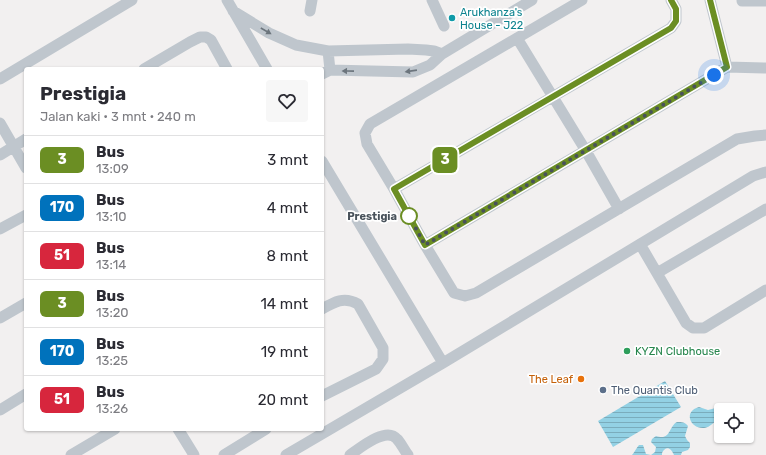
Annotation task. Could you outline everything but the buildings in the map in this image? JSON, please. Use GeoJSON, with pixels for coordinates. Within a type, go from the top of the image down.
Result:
{"type":"FeatureCollection","features":[{"type":"Feature","properties":{"kind":"street"},"geometry":{"type":"LineString","coordinates":[[0,79],[132,0]]}},
{"type":"Feature","properties":{"kind":"street"},"geometry":{"type":"LineString","coordinates":[[227,0],[266,67]]}},
{"type":"Feature","properties":{"kind":"street"},"geometry":{"type":"LineString","coordinates":[[432,0],[444,26]]}},
{"type":"Feature","properties":{"kind":"street"},"geometry":{"type":"LineString","coordinates":[[328,51],[326,72],[413,72],[430,65],[442,54],[532,0]]}},
{"type":"Feature","properties":{"kind":"street"},"geometry":{"type":"LineString","coordinates":[[582,0],[370,124],[365,133],[367,144],[454,293],[465,296],[476,293],[737,139],[766,135]]}},
{"type":"Feature","properties":{"kind":"street"},"geometry":{"type":"LineString","coordinates":[[394,189],[671,28],[676,21],[676,9],[671,0]]}},
{"type":"Feature","properties":{"kind":"street"},"geometry":{"type":"LineString","coordinates":[[710,0],[727,67]]}},
{"type":"Feature","properties":{"kind":"street"},"geometry":{"type":"LineString","coordinates":[[742,1],[766,1]]}},
{"type":"Feature","properties":{"kind":"street"},"geometry":{"type":"LineString","coordinates":[[233,11],[269,33],[296,45],[328,51],[408,49],[434,51],[442,54]]}},
{"type":"Feature","properties":{"kind":"street"},"geometry":{"type":"LineString","coordinates":[[147,67],[200,37],[206,37],[211,40],[226,67]]}},
{"type":"Feature","properties":{"kind":"street"},"geometry":{"type":"LineString","coordinates":[[517,38],[586,151],[619,209]]}},
{"type":"Feature","properties":{"kind":"street"},"geometry":{"type":"LineString","coordinates":[[425,245],[727,67],[766,68]]}},
{"type":"Feature","properties":{"kind":"street"},"geometry":{"type":"LineString","coordinates":[[0,123],[24,164]]}},
{"type":"Feature","properties":{"kind":"street"},"geometry":{"type":"LineString","coordinates":[[0,154],[24,140]]}},
{"type":"Feature","properties":{"kind":"street"},"geometry":{"type":"LineString","coordinates":[[324,164],[443,363]]}},
{"type":"Feature","properties":{"kind":"street"},"geometry":{"type":"LineString","coordinates":[[286,455],[443,363],[754,176],[766,172]]}},
{"type":"Feature","properties":{"kind":"street"},"geometry":{"type":"LineString","coordinates":[[657,273],[766,209]]}},
{"type":"Feature","properties":{"kind":"street"},"geometry":{"type":"LineString","coordinates":[[0,229],[24,216]]}},
{"type":"Feature","properties":{"kind":"street"},"geometry":{"type":"LineString","coordinates":[[640,244],[686,323],[693,328],[704,328],[766,290]]}},
{"type":"Feature","properties":{"kind":"street"},"geometry":{"type":"LineString","coordinates":[[324,308],[335,301],[353,301],[358,304],[383,348],[383,359],[376,368],[324,395]]}},
{"type":"Feature","properties":{"kind":"street"},"geometry":{"type":"LineString","coordinates":[[0,318],[24,304]]}},
{"type":"Feature","properties":{"kind":"street"},"geometry":{"type":"LineString","coordinates":[[0,410],[24,395]]}},
{"type":"Feature","properties":{"kind":"street"},"geometry":{"type":"LineString","coordinates":[[71,455],[112,431]]}},
{"type":"Feature","properties":{"kind":"street"},"geometry":{"type":"LineString","coordinates":[[179,431],[194,455]]}},
{"type":"Feature","properties":{"kind":"street"},"geometry":{"type":"LineString","coordinates":[[224,455],[263,431]]}},
{"type":"Feature","properties":{"kind":"street"},"geometry":{"type":"LineString","coordinates":[[350,455],[379,436],[389,435],[397,438],[408,455]]}},
{"type":"Feature","properties":{"kind":"water"},"geometry":{"type":"Polygon","coordinates":[[[665,381],[681,407],[613,447],[598,421],[665,381]]]}},
{"type":"Feature","properties":{"kind":"water"},"geometry":{"type":"Polygon","coordinates":[[[699,407],[708,410],[714,408],[714,423],[705,428],[695,426],[690,419],[691,412],[699,407]]]}},
{"type":"Feature","properties":{"kind":"water"},"geometry":{"type":"Polygon","coordinates":[[[677,422],[683,422],[688,426],[685,436],[690,443],[688,450],[682,452],[681,455],[674,455],[670,449],[667,448],[662,455],[651,455],[655,452],[656,447],[651,442],[652,439],[656,436],[664,437],[667,435],[677,422]]]}},
{"type":"Feature","properties":{"kind":"water"},"geometry":{"type":"Polygon","coordinates":[[[639,445],[643,445],[646,454],[651,455],[632,455],[639,445]]]}},
{"type":"Feature","properties":{"kind":"bus line","name":"3"},"geometry":{"type":"LineString","coordinates":[[671,0],[676,9],[676,21],[671,28],[394,189],[425,245],[727,67],[710,0]]}},
{"type":"Feature","properties":{"kind":"place","name":"Arukhanza's House - J22"},"geometry":{"type":"Point","coordinates":[452,18]}},
{"type":"Feature","properties":{"kind":"place","name":"Prestigia"},"geometry":{"type":"Point","coordinates":[409,216]}},
{"type":"Feature","properties":{"kind":"place","name":"KYZN Clubhouse"},"geometry":{"type":"Point","coordinates":[627,351]}},
{"type":"Feature","properties":{"kind":"place","name":"The Leaf"},"geometry":{"type":"Point","coordinates":[581,379]}},
{"type":"Feature","properties":{"kind":"place","name":"The Quantis Club"},"geometry":{"type":"Point","coordinates":[603,390]}},
{"type":"Feature","properties":{"kind":"route"},"geometry":{"type":"LineString","coordinates":[[409,216],[425,245],[714,75]]}}]}
